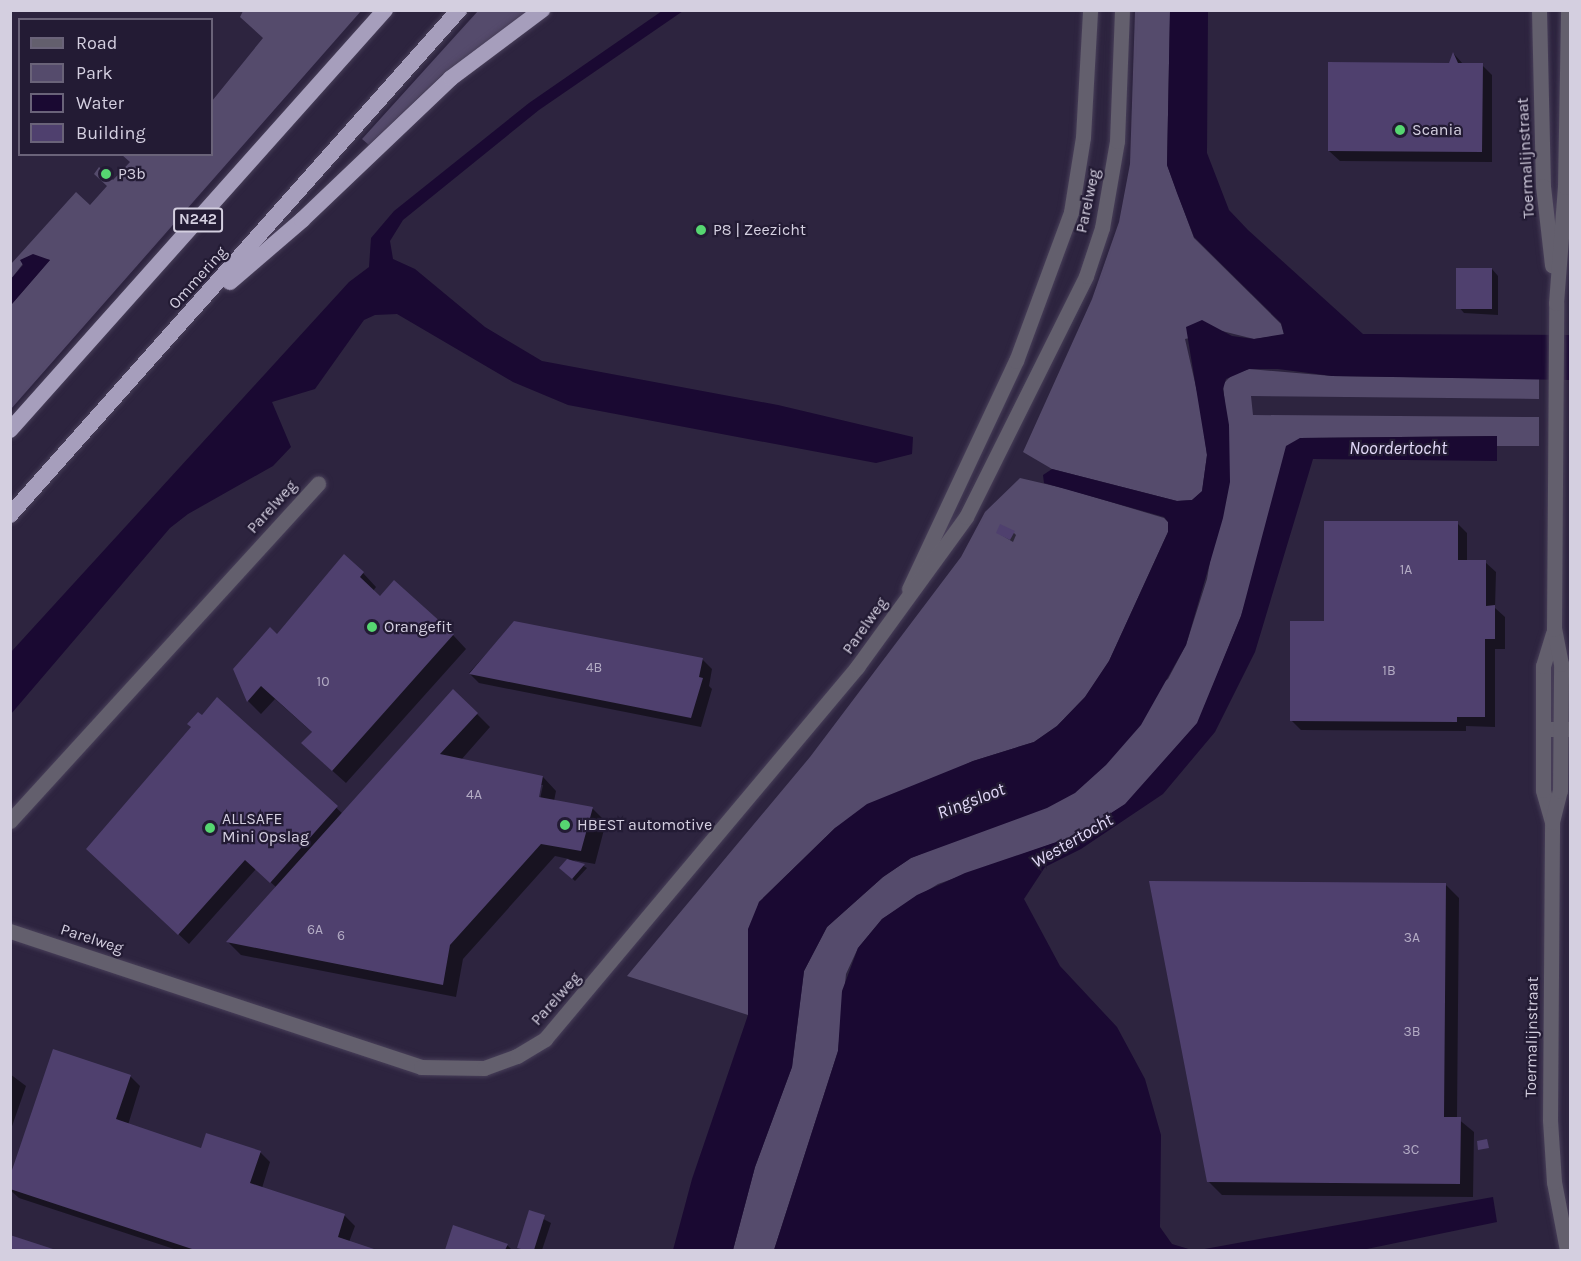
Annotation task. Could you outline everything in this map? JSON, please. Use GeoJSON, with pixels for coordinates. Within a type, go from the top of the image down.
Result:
{"type":"FeatureCollection","features":[{"type":"Feature","properties":{"kind":"highway","name":"N242"},"geometry":{"type":"LineString","coordinates":[[10,430],[385,10]]}},
{"type":"Feature","properties":{"kind":"highway","name":"Ommering"},"geometry":{"type":"LineString","coordinates":[[10,515],[459,10]]}},
{"type":"Feature","properties":{"kind":"highway"},"geometry":{"type":"LineString","coordinates":[[184,321],[302,220],[451,78],[542,10]]}},
{"type":"Feature","properties":{"kind":"street","name":"Parelweg"},"geometry":{"type":"LineString","coordinates":[[905,601],[918,562],[1016,361],[1071,212],[1083,137],[1090,10]]}},
{"type":"Feature","properties":{"kind":"street","name":"Parelweg"},"geometry":{"type":"LineString","coordinates":[[10,932],[407,1063],[449,1070],[501,1063],[545,1039],[793,747],[966,517],[1086,276],[1102,228],[1112,183],[1122,10]]}},
{"type":"Feature","properties":{"kind":"street","name":"Toermalijnstraat"},"geometry":{"type":"LineString","coordinates":[[1539,10],[1543,186],[1556,303]]}},
{"type":"Feature","properties":{"kind":"street","name":"Toermalijnstraat"},"geometry":{"type":"LineString","coordinates":[[1567,1251],[1554,1182],[1550,1120],[1552,822],[1560,791],[1565,729],[1561,664],[1554,629],[1556,303],[1565,187],[1568,10]]}},
{"type":"Feature","properties":{"kind":"street","name":"Parelweg"},"geometry":{"type":"LineString","coordinates":[[10,821],[318,484]]}},
{"type":"Feature","properties":{"kind":"street","name":"Toermalijnstraat"},"geometry":{"type":"LineString","coordinates":[[1552,822],[1543,790],[1543,666],[1554,629]]}},
{"type":"Feature","properties":{"kind":"street"},"geometry":{"type":"LineString","coordinates":[[1543,729],[1565,729]]}},
{"type":"Feature","properties":{"kind":"green space"},"geometry":{"type":"Polygon","coordinates":[[[243,11],[361,11],[11,409],[11,305],[50,260],[29,256],[11,279],[11,264],[76,192],[90,205],[107,186],[94,174],[99,167],[113,180],[130,162],[123,156],[213,156],[213,100],[263,38],[240,17],[243,11]]]}},
{"type":"Feature","properties":{"kind":"green space"},"geometry":{"type":"Polygon","coordinates":[[[478,11],[527,11],[443,74],[369,145],[362,139],[478,11]]]}},
{"type":"Feature","properties":{"kind":"green space"},"geometry":{"type":"Polygon","coordinates":[[[1135,11],[1170,11],[1167,165],[1194,238],[1281,324],[1284,335],[1254,339],[1222,331],[1185,339],[1201,409],[1207,455],[1202,492],[1192,500],[1177,501],[1052,469],[1023,452],[1092,299],[1119,222],[1130,164],[1135,11]]]}},
{"type":"Feature","properties":{"kind":"green space"},"geometry":{"type":"Polygon","coordinates":[[[1249,369],[1332,376],[1539,379],[1539,399],[1251,396],[1253,415],[1539,417],[1539,446],[1497,446],[1497,436],[1300,438],[1241,616],[1198,723],[1126,804],[1077,835],[938,884],[882,919],[858,948],[846,974],[838,1051],[774,1250],[733,1250],[755,1167],[792,1067],[804,971],[827,927],[883,877],[911,858],[952,841],[1168,679],[1186,645],[1207,579],[1229,451],[1223,384],[1233,374],[1249,369]]]}},
{"type":"Feature","properties":{"kind":"green space"},"geometry":{"type":"Polygon","coordinates":[[[1020,478],[1067,489],[1164,518],[1168,522],[1168,532],[1109,661],[1085,697],[1057,726],[1034,742],[973,761],[835,828],[759,902],[749,970],[748,1015],[627,976],[810,757],[961,557],[985,512],[1020,478]]]}},
{"type":"Feature","properties":{"kind":"water"},"geometry":{"type":"Polygon","coordinates":[[[662,11],[683,11],[539,110],[403,220],[390,241],[393,259],[415,269],[485,327],[542,361],[778,405],[913,437],[912,454],[876,463],[568,405],[513,382],[397,314],[375,315],[364,320],[315,389],[272,402],[291,447],[273,466],[188,514],[170,528],[11,714],[11,652],[349,282],[369,267],[371,238],[394,211],[529,103],[662,11]]]}},
{"type":"Feature","properties":{"kind":"water","name":"Ringsloot"},"geometry":{"type":"Polygon","coordinates":[[[1170,11],[1208,11],[1207,153],[1229,210],[1248,230],[1363,334],[1570,335],[1570,380],[1332,376],[1278,369],[1249,369],[1226,379],[1223,389],[1229,425],[1230,482],[1223,518],[1186,645],[1141,725],[1106,765],[1075,793],[1047,808],[911,858],[883,877],[827,927],[804,971],[792,1067],[755,1167],[733,1250],[673,1250],[692,1179],[748,1015],[748,929],[759,902],[835,828],[867,804],[973,761],[1034,742],[1057,726],[1085,697],[1109,661],[1168,532],[1168,522],[1164,517],[1044,483],[1043,475],[1052,469],[1177,501],[1192,500],[1202,491],[1207,455],[1186,327],[1202,320],[1232,336],[1254,339],[1284,334],[1281,323],[1194,237],[1167,165],[1170,11]]]}},
{"type":"Feature","properties":{"kind":"water"},"geometry":{"type":"Polygon","coordinates":[[[33,254],[50,260],[11,305],[11,279],[23,265],[20,260],[33,254]]]}},
{"type":"Feature","properties":{"kind":"water"},"geometry":{"type":"Polygon","coordinates":[[[1497,436],[1497,461],[1313,459],[1255,652],[1215,732],[1163,794],[1081,849],[1045,867],[1024,899],[1060,966],[1117,1027],[1145,1079],[1161,1135],[1160,1227],[1172,1244],[1192,1250],[774,1250],[838,1051],[842,991],[858,948],[882,919],[917,895],[965,873],[1077,835],[1125,804],[1197,723],[1241,616],[1286,446],[1300,438],[1497,436]]]}},
{"type":"Feature","properties":{"kind":"water"},"geometry":{"type":"Polygon","coordinates":[[[1493,1197],[1497,1222],[1362,1250],[1199,1250],[1493,1197]]]}},
{"type":"Feature","properties":{"kind":"building"},"geometry":{"type":"Polygon","coordinates":[[[1453,52],[1458,63],[1483,63],[1482,152],[1328,151],[1328,62],[1449,63],[1453,52]]]}},
{"type":"Feature","properties":{"kind":"building"},"geometry":{"type":"Polygon","coordinates":[[[1456,268],[1492,268],[1492,309],[1456,309],[1456,268]]]}},
{"type":"Feature","properties":{"kind":"building"},"geometry":{"type":"Polygon","coordinates":[[[1324,521],[1458,521],[1458,560],[1486,560],[1486,606],[1495,605],[1495,639],[1485,639],[1485,717],[1457,717],[1457,722],[1290,721],[1290,621],[1324,621],[1324,521]]]}},
{"type":"Feature","properties":{"kind":"building"},"geometry":{"type":"Polygon","coordinates":[[[1000,524],[1015,531],[1010,540],[996,533],[1000,524]]]}},
{"type":"Feature","properties":{"kind":"building"},"geometry":{"type":"Polygon","coordinates":[[[344,554],[364,572],[360,577],[380,596],[394,580],[454,634],[332,771],[301,743],[312,732],[261,686],[247,702],[233,669],[270,627],[277,634],[344,554]]]}},
{"type":"Feature","properties":{"kind":"building"},"geometry":{"type":"Polygon","coordinates":[[[514,621],[703,658],[699,677],[703,678],[691,718],[469,674],[514,621]]]}},
{"type":"Feature","properties":{"kind":"building"},"geometry":{"type":"Polygon","coordinates":[[[453,689],[478,713],[440,754],[543,776],[539,797],[593,807],[581,851],[541,844],[450,945],[443,985],[226,942],[453,689]]]}},
{"type":"Feature","properties":{"kind":"building"},"geometry":{"type":"Polygon","coordinates":[[[217,697],[338,806],[270,883],[245,860],[178,935],[86,849],[191,727],[187,724],[198,712],[202,715],[217,697]]]}},
{"type":"Feature","properties":{"kind":"building"},"geometry":{"type":"Polygon","coordinates":[[[567,859],[585,864],[572,879],[559,868],[567,859]]]}},
{"type":"Feature","properties":{"kind":"building"},"geometry":{"type":"Polygon","coordinates":[[[1149,881],[1446,883],[1444,1117],[1461,1117],[1460,1184],[1207,1182],[1149,881]]]}},
{"type":"Feature","properties":{"kind":"building"},"geometry":{"type":"Polygon","coordinates":[[[53,1049],[131,1075],[116,1119],[201,1148],[206,1133],[261,1151],[250,1183],[345,1214],[338,1237],[377,1250],[195,1250],[10,1189],[10,1176],[53,1049]]]}},
{"type":"Feature","properties":{"kind":"building"},"geometry":{"type":"Polygon","coordinates":[[[1487,1139],[1489,1148],[1478,1150],[1477,1141],[1487,1139]]]}},
{"type":"Feature","properties":{"kind":"building"},"geometry":{"type":"Polygon","coordinates":[[[529,1210],[545,1215],[534,1250],[517,1248],[529,1210]]]}},
{"type":"Feature","properties":{"kind":"building"},"geometry":{"type":"Polygon","coordinates":[[[453,1225],[508,1244],[505,1250],[445,1250],[453,1225]]]}},
{"type":"Feature","properties":{"kind":"building"},"geometry":{"type":"Polygon","coordinates":[[[10,1235],[56,1250],[10,1250],[10,1235]]]}},
{"type":"Feature","properties":{"kind":"place","name":"Scania"},"geometry":{"type":"Point","coordinates":[1400,130]}},
{"type":"Feature","properties":{"kind":"place","name":"P3b"},"geometry":{"type":"Point","coordinates":[106,174]}},
{"type":"Feature","properties":{"kind":"place","name":"P8 | Zeezicht"},"geometry":{"type":"Point","coordinates":[701,230]}},
{"type":"Feature","properties":{"kind":"place","name":"Orangefit"},"geometry":{"type":"Point","coordinates":[372,627]}},
{"type":"Feature","properties":{"kind":"place","name":"HBEST automotive"},"geometry":{"type":"Point","coordinates":[565,825]}},
{"type":"Feature","properties":{"kind":"place","name":"ALLSAFE Mini Opslag"},"geometry":{"type":"Point","coordinates":[210,828]}},
{"type":"Feature","properties":{"kind":"water label","name":"Noordertocht"},"geometry":{"type":"Point","coordinates":[1398,448]}},
{"type":"Feature","properties":{"kind":"water label","name":"Westertocht"},"geometry":{"type":"Point","coordinates":[1072,841]}}]}
